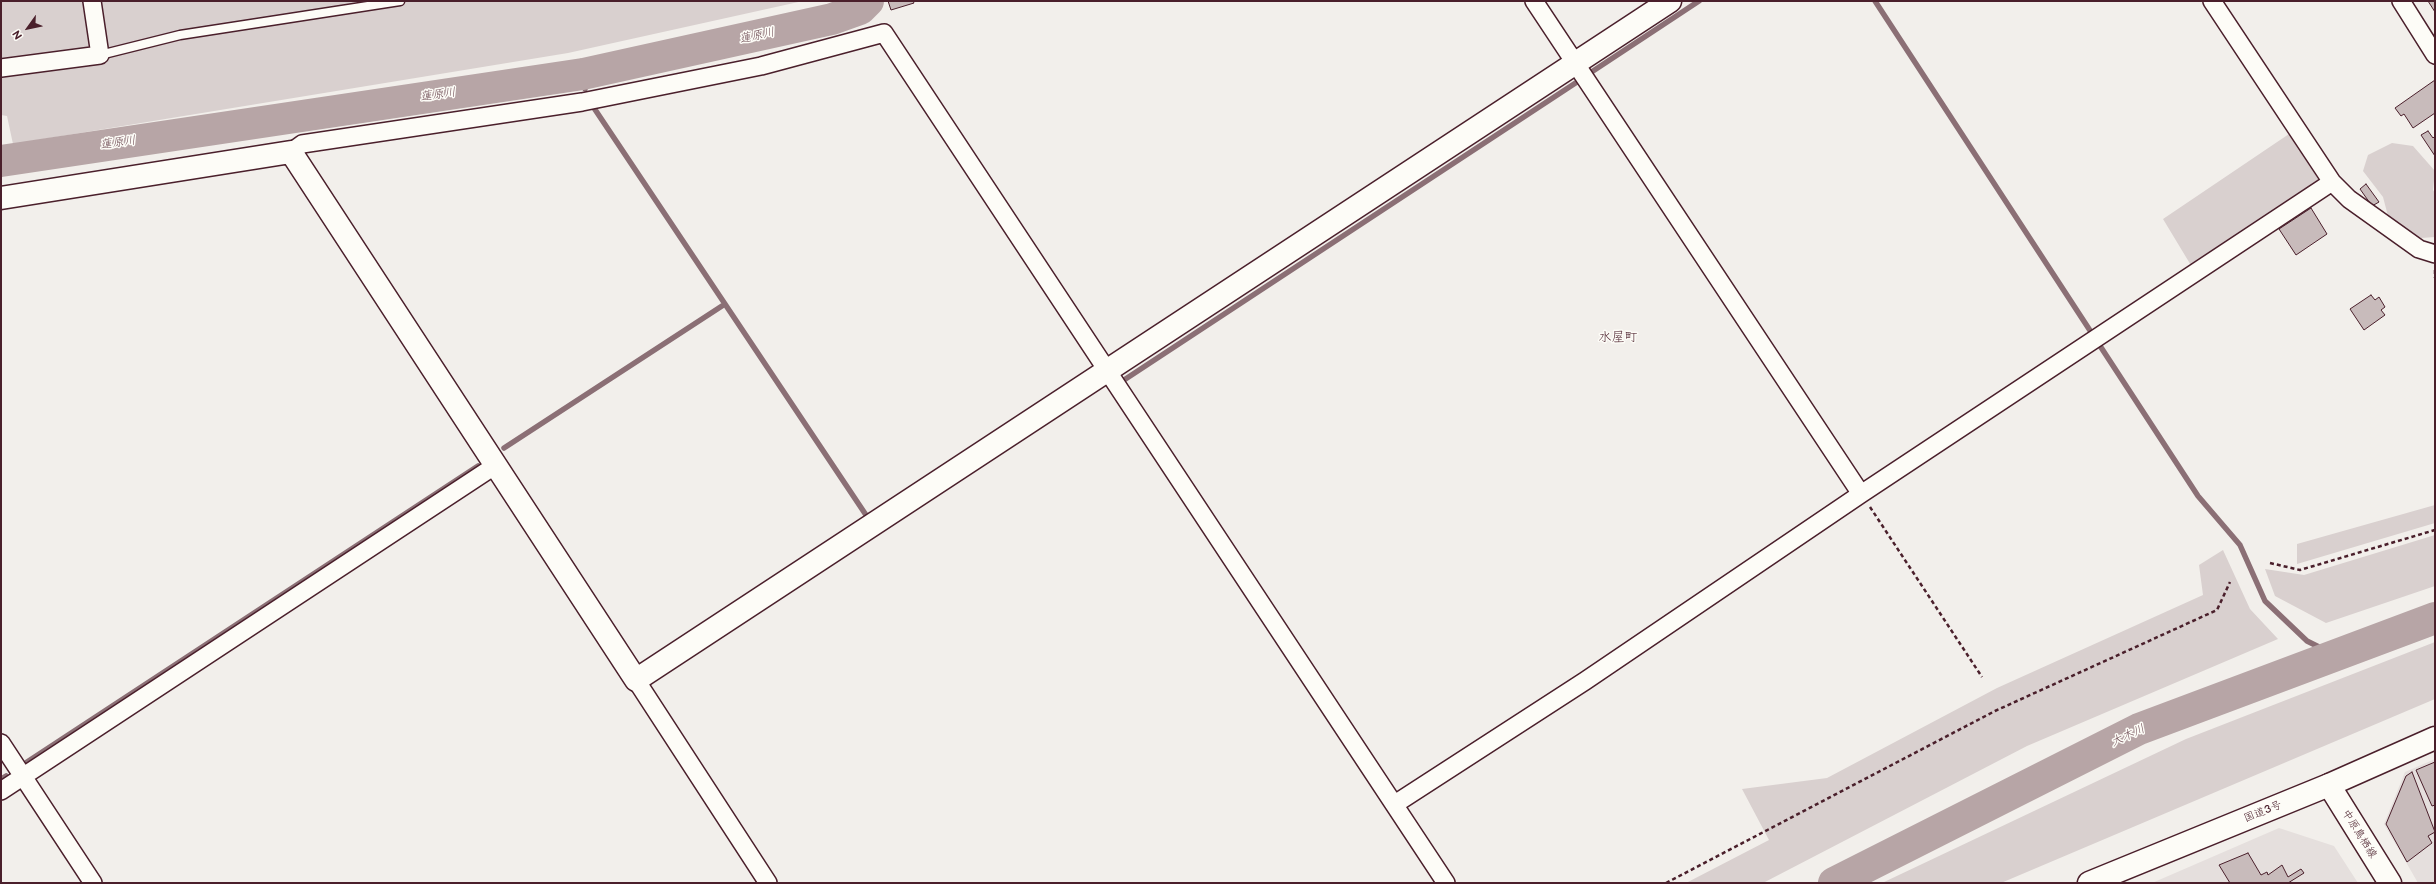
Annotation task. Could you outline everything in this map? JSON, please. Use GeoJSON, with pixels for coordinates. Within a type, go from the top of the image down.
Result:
{"type":"FeatureCollection","features":[{"type":"Feature","properties":{"kind":"main road"},"geometry":{"type":"LineString","coordinates":[[1,198],[291,152],[636,680],[1670,1]]}},
{"type":"Feature","properties":{"kind":"main road","name":"国道3号"},"geometry":{"type":"LineString","coordinates":[[2089,883],[2329,785],[2435,738]]}},
{"type":"Feature","properties":{"kind":"main road","name":"中原鳥栖線"},"geometry":{"type":"LineString","coordinates":[[2329,785],[2390,883]]}},
{"type":"Feature","properties":{"kind":"street"},"geometry":{"type":"LineString","coordinates":[[1,68],[100,55],[92,1]]}},
{"type":"Feature","properties":{"kind":"street"},"geometry":{"type":"LineString","coordinates":[[1534,1],[1861,494]]}},
{"type":"Feature","properties":{"kind":"street"},"geometry":{"type":"LineString","coordinates":[[2212,1],[2332,182],[2349,199],[2419,249],[2435,254]]}},
{"type":"Feature","properties":{"kind":"street"},"geometry":{"type":"LineString","coordinates":[[2402,1],[2435,55]]}},
{"type":"Feature","properties":{"kind":"street"},"geometry":{"type":"LineString","coordinates":[[291,152],[302,144],[582,102],[761,66],[884,33],[1446,883]]}},
{"type":"Feature","properties":{"kind":"street"},"geometry":{"type":"LineString","coordinates":[[1395,804],[1585,681],[1861,494],[2332,182]]}},
{"type":"Feature","properties":{"kind":"street"},"geometry":{"type":"LineString","coordinates":[[1,791],[496,465]]}},
{"type":"Feature","properties":{"kind":"street"},"geometry":{"type":"LineString","coordinates":[[636,680],[768,883]]}},
{"type":"Feature","properties":{"kind":"street"},"geometry":{"type":"LineString","coordinates":[[1,743],[92,883]]}},
{"type":"Feature","properties":{"kind":"lane"},"geometry":{"type":"LineString","coordinates":[[100,55],[180,35],[400,1]]}},
{"type":"Feature","properties":{"kind":"path"},"geometry":{"type":"LineString","coordinates":[[1861,494],[1982,677]]}},
{"type":"Feature","properties":{"kind":"path"},"geometry":{"type":"LineString","coordinates":[[2270,563],[2300,570],[2435,530]]}},
{"type":"Feature","properties":{"kind":"path"},"geometry":{"type":"LineString","coordinates":[[1666,883],[1995,711],[2217,610],[2230,582]]}},
{"type":"Feature","properties":{"kind":"shaded area"},"geometry":{"type":"Polygon","coordinates":[[[1,1],[803,1],[568,53],[13,144],[7,116],[1,115],[1,1]]]}},
{"type":"Feature","properties":{"kind":"shaded area"},"geometry":{"type":"Polygon","coordinates":[[[2289,134],[2320,182],[2192,267],[2163,219],[2289,134]]]}},
{"type":"Feature","properties":{"kind":"shaded area"},"geometry":{"type":"Polygon","coordinates":[[[2392,143],[2413,146],[2435,171],[2433,190],[2435,193],[2435,237],[2421,238],[2388,216],[2383,197],[2363,171],[2368,155],[2392,143]]]}},
{"type":"Feature","properties":{"kind":"shaded area"},"geometry":{"type":"Polygon","coordinates":[[[2435,505],[2435,523],[2297,564],[2297,544],[2435,505]]]}},
{"type":"Feature","properties":{"kind":"shaded area"},"geometry":{"type":"Polygon","coordinates":[[[2435,535],[2435,586],[2326,623],[2275,596],[2265,569],[2304,575],[2435,535]]]}},
{"type":"Feature","properties":{"kind":"shaded area"},"geometry":{"type":"Polygon","coordinates":[[[2223,550],[2250,609],[2278,639],[2027,746],[1763,883],[1686,883],[1769,840],[1742,789],[1827,778],[1997,688],[2203,595],[2199,565],[2223,550]]]}},
{"type":"Feature","properties":{"kind":"shaded area"},"geometry":{"type":"Polygon","coordinates":[[[2435,642],[2435,699],[2001,883],[1882,883],[2186,739],[2435,642]]]}},
{"type":"Feature","properties":{"kind":"shaded area"},"geometry":{"type":"Polygon","coordinates":[[[2435,759],[2435,883],[2418,883],[2384,824],[2405,772],[2435,759]]]}},
{"type":"Feature","properties":{"kind":"shaded area"},"geometry":{"type":"Polygon","coordinates":[[[2279,828],[2334,846],[2358,883],[2152,883],[2279,828]]]}},
{"type":"Feature","properties":{"kind":"building"},"geometry":{"type":"Polygon","coordinates":[[[888,1],[913,1],[914,3],[891,10],[888,1]]]}},
{"type":"Feature","properties":{"kind":"building"},"geometry":{"type":"Polygon","coordinates":[[[2428,1],[2435,1],[2435,12],[2428,1]]]}},
{"type":"Feature","properties":{"kind":"building"},"geometry":{"type":"Polygon","coordinates":[[[2435,80],[2435,113],[2413,128],[2404,114],[2401,116],[2395,108],[2435,80]]]}},
{"type":"Feature","properties":{"kind":"building"},"geometry":{"type":"Polygon","coordinates":[[[2428,131],[2433,138],[2435,136],[2435,156],[2421,135],[2428,131]]]}},
{"type":"Feature","properties":{"kind":"building"},"geometry":{"type":"Polygon","coordinates":[[[2366,184],[2379,202],[2372,206],[2360,189],[2366,184]]]}},
{"type":"Feature","properties":{"kind":"building"},"geometry":{"type":"Polygon","coordinates":[[[2311,208],[2327,234],[2296,255],[2279,229],[2311,208]]]}},
{"type":"Feature","properties":{"kind":"building"},"geometry":{"type":"Polygon","coordinates":[[[2371,295],[2375,300],[2379,297],[2385,307],[2381,310],[2385,315],[2364,330],[2350,309],[2371,295]]]}},
{"type":"Feature","properties":{"kind":"building"},"geometry":{"type":"Polygon","coordinates":[[[2435,762],[2435,805],[2432,806],[2416,770],[2435,762]]]}},
{"type":"Feature","properties":{"kind":"building"},"geometry":{"type":"Polygon","coordinates":[[[2412,772],[2435,832],[2428,836],[2432,843],[2407,862],[2386,824],[2406,776],[2412,772]]]}},
{"type":"Feature","properties":{"kind":"building"},"geometry":{"type":"Polygon","coordinates":[[[2248,853],[2261,875],[2267,872],[2268,875],[2282,865],[2288,877],[2301,869],[2304,873],[2288,883],[2230,883],[2219,865],[2248,853]]]}},
{"type":"Feature","properties":{"kind":"waterway","name":"蓮原川"},"geometry":{"type":"LineString","coordinates":[[1,161],[583,74],[832,19],[860,9],[868,1]]}},
{"type":"Feature","properties":{"kind":"waterway"},"geometry":{"type":"LineString","coordinates":[[1593,71],[1699,1]]}},
{"type":"Feature","properties":{"kind":"waterway"},"geometry":{"type":"LineString","coordinates":[[1875,1],[2198,496],[2240,545],[2265,601],[2307,641],[2335,655]]}},
{"type":"Feature","properties":{"kind":"waterway"},"geometry":{"type":"LineString","coordinates":[[583,74],[585,89]]}},
{"type":"Feature","properties":{"kind":"waterway"},"geometry":{"type":"LineString","coordinates":[[1124,380],[1577,82]]}},
{"type":"Feature","properties":{"kind":"waterway"},"geometry":{"type":"LineString","coordinates":[[592,105],[868,518]]}},
{"type":"Feature","properties":{"kind":"waterway"},"geometry":{"type":"LineString","coordinates":[[504,448],[725,304]]}},
{"type":"Feature","properties":{"kind":"waterway"},"geometry":{"type":"LineString","coordinates":[[27,762],[478,466]]}},
{"type":"Feature","properties":{"kind":"waterway","name":"大木川"},"geometry":{"type":"LineString","coordinates":[[1834,883],[2139,729],[2435,618]]}},
{"type":"Feature","properties":{"kind":"waterway"},"geometry":{"type":"LineString","coordinates":[[1,779],[6,776]]}},
{"type":"Feature","properties":{"kind":"district","name":"水屋町"},"geometry":{"type":"Point","coordinates":[1618,338]}}]}
